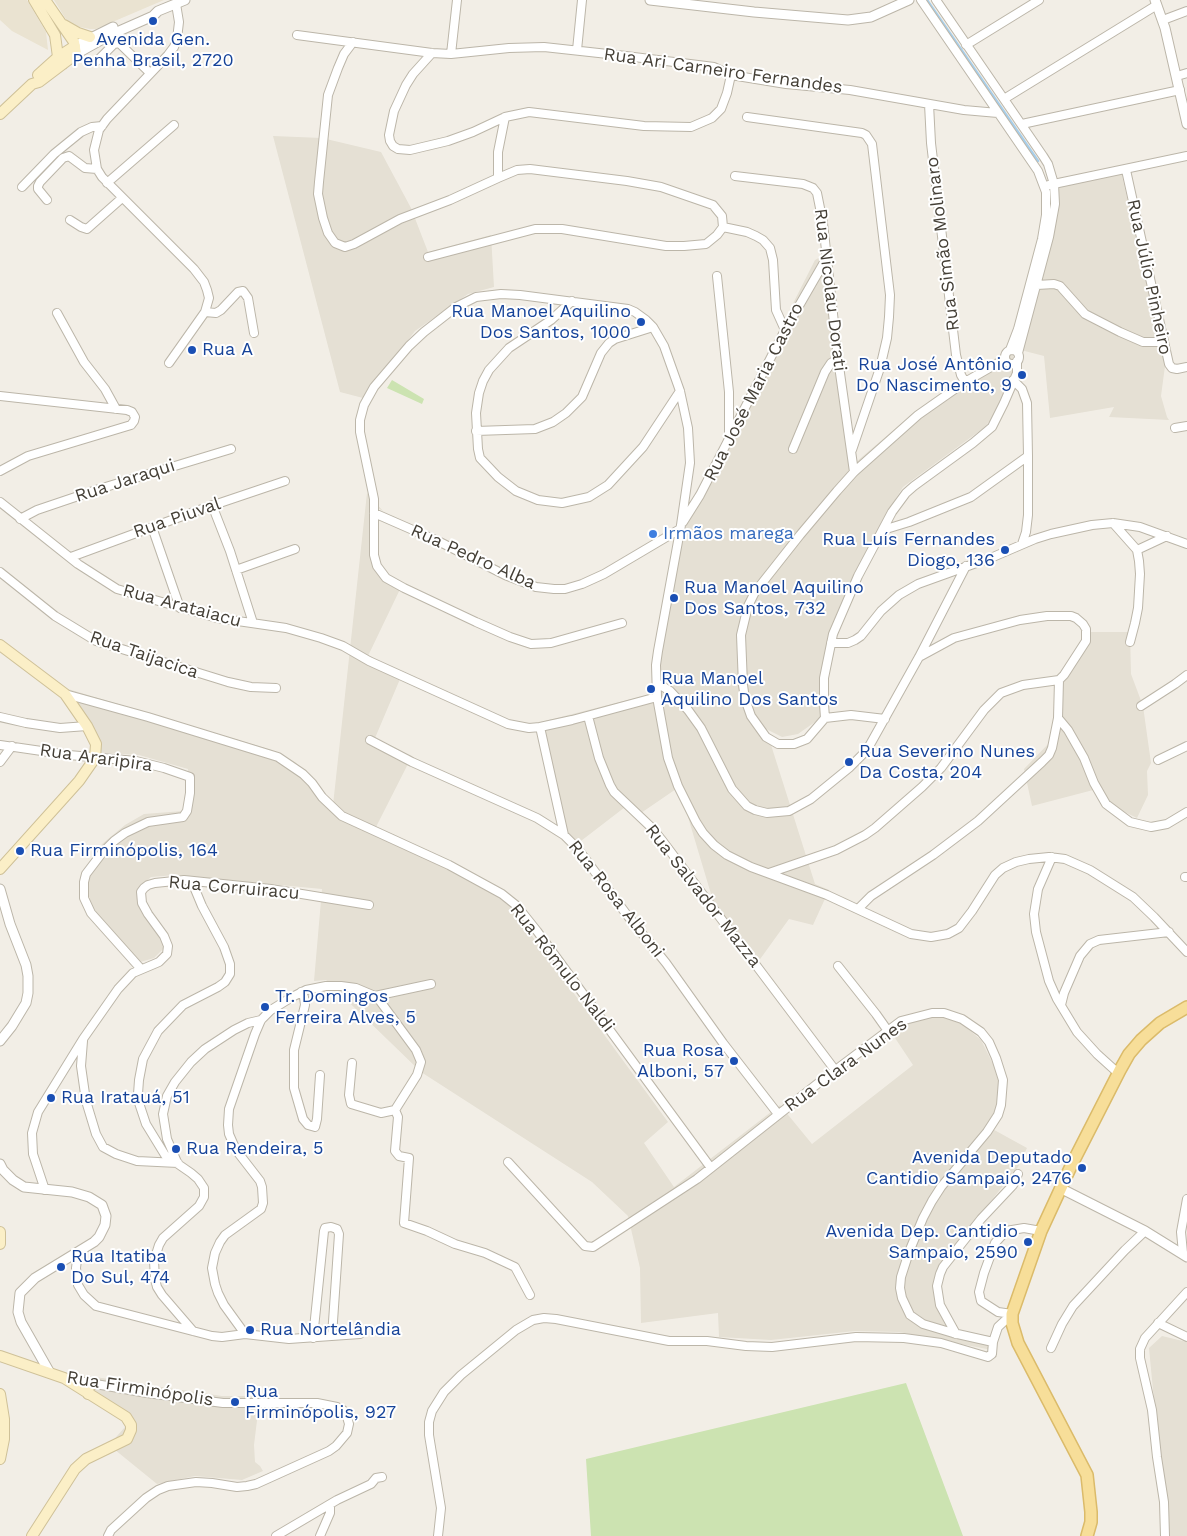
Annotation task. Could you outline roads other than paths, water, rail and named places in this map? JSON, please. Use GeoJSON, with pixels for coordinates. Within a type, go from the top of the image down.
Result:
{"type":"FeatureCollection","features":[{"type":"Feature","properties":{"kind":"main road"},"geometry":{"type":"LineString","coordinates":[[34,0],[55,35],[60,60]]}},
{"type":"Feature","properties":{"kind":"main road"},"geometry":{"type":"LineString","coordinates":[[0,114],[49,65],[75,50],[72,39],[45,0]]}},
{"type":"Feature","properties":{"kind":"main road"},"geometry":{"type":"LineString","coordinates":[[60,23],[90,37]]}},
{"type":"Feature","properties":{"kind":"main road"},"geometry":{"type":"LineString","coordinates":[[49,65],[52,50],[50,27]]}},
{"type":"Feature","properties":{"kind":"main road"},"geometry":{"type":"LineString","coordinates":[[32,84],[39,82],[60,60]]}},
{"type":"Feature","properties":{"kind":"main road"},"geometry":{"type":"LineString","coordinates":[[0,645],[65,694],[87,726],[96,744],[95,758],[78,781],[0,869]]}},
{"type":"Feature","properties":{"kind":"main road"},"geometry":{"type":"LineString","coordinates":[[1087,1536],[1091,1522],[1091,1512],[1087,1475],[1018,1343],[1014,1332],[1012,1314],[1041,1231],[1060,1188],[1118,1073],[1129,1054],[1141,1040],[1160,1023],[1187,1007]]}},
{"type":"Feature","properties":{"kind":"main road"},"geometry":{"type":"LineString","coordinates":[[0,1232],[0,1244]]}},
{"type":"Feature","properties":{"kind":"main road","name":"Rua Firminópolis"},"geometry":{"type":"LineString","coordinates":[[0,1356],[64,1378]]}},
{"type":"Feature","properties":{"kind":"main road"},"geometry":{"type":"LineString","coordinates":[[32,1536],[70,1476],[80,1464],[86,1458],[127,1439],[131,1430],[126,1417],[64,1378]]}},
{"type":"Feature","properties":{"kind":"main road"},"geometry":{"type":"LineString","coordinates":[[88,1394],[87,1388],[94,1383]]}},
{"type":"Feature","properties":{"kind":"main road"},"geometry":{"type":"LineString","coordinates":[[0,1394],[4,1418],[4,1434],[0,1459]]}},
{"type":"Feature","properties":{"kind":"street"},"geometry":{"type":"LineString","coordinates":[[75,50],[90,37],[151,11],[158,11],[185,0]]}},
{"type":"Feature","properties":{"kind":"street"},"geometry":{"type":"LineString","coordinates":[[451,54],[457,0]]}},
{"type":"Feature","properties":{"kind":"street"},"geometry":{"type":"LineString","coordinates":[[577,50],[582,0]]}},
{"type":"Feature","properties":{"kind":"street"},"geometry":{"type":"LineString","coordinates":[[650,0],[848,20],[871,17],[909,0]]}},
{"type":"Feature","properties":{"kind":"street"},"geometry":{"type":"LineString","coordinates":[[921,0],[1038,172],[1045,186],[1047,203],[1042,239],[1014,351]]}},
{"type":"Feature","properties":{"kind":"street"},"geometry":{"type":"LineString","coordinates":[[936,0],[1048,164],[1054,184],[1054,214],[1037,285],[1014,351]]}},
{"type":"Feature","properties":{"kind":"street"},"geometry":{"type":"LineString","coordinates":[[966,45],[1039,0]]}},
{"type":"Feature","properties":{"kind":"street"},"geometry":{"type":"LineString","coordinates":[[1004,99],[1156,2],[1163,20],[1187,124]]}},
{"type":"Feature","properties":{"kind":"street"},"geometry":{"type":"LineString","coordinates":[[169,363],[205,312],[209,298],[204,282],[107,183],[97,169],[94,150],[102,126],[168,56],[177,39],[179,22],[176,4]]}},
{"type":"Feature","properties":{"kind":"street"},"geometry":{"type":"LineString","coordinates":[[75,50],[153,16],[158,11]]}},
{"type":"Feature","properties":{"kind":"street"},"geometry":{"type":"LineString","coordinates":[[1163,20],[1187,11]]}},
{"type":"Feature","properties":{"kind":"street","name":"Rua Ari Carneiro Fernandes"},"geometry":{"type":"LineString","coordinates":[[297,34],[432,53],[451,54],[528,47],[577,50],[714,67],[731,75],[786,84],[850,90],[975,112],[998,113]]}},
{"type":"Feature","properties":{"kind":"street"},"geometry":{"type":"LineString","coordinates":[[353,42],[344,54],[328,95],[318,182],[318,194],[323,218],[328,233],[335,243],[345,247],[354,244],[400,219],[458,197],[517,170],[530,169],[661,187],[714,205],[722,216],[723,227],[706,244],[666,246],[562,229],[535,229],[428,257]]}},
{"type":"Feature","properties":{"kind":"street"},"geometry":{"type":"LineString","coordinates":[[97,61],[114,44],[119,43],[150,73]]}},
{"type":"Feature","properties":{"kind":"street"},"geometry":{"type":"LineString","coordinates":[[432,53],[413,74],[400,96],[391,122],[389,135],[393,146],[402,150],[410,150],[448,141],[473,132],[504,117],[530,112],[644,126],[690,127],[705,122],[721,110],[731,75]]}},
{"type":"Feature","properties":{"kind":"street"},"geometry":{"type":"LineString","coordinates":[[1177,76],[1187,73]]}},
{"type":"Feature","properties":{"kind":"street"},"geometry":{"type":"LineString","coordinates":[[1022,124],[1180,90]]}},
{"type":"Feature","properties":{"kind":"street","name":"Rua Simão Molinaro"},"geometry":{"type":"LineString","coordinates":[[929,104],[931,143],[956,355],[961,376],[965,382]]}},
{"type":"Feature","properties":{"kind":"street"},"geometry":{"type":"LineString","coordinates":[[498,178],[500,142],[504,117]]}},
{"type":"Feature","properties":{"kind":"street"},"geometry":{"type":"LineString","coordinates":[[747,117],[862,133],[866,135],[872,144],[890,295],[890,317],[880,368],[852,450]]}},
{"type":"Feature","properties":{"kind":"street"},"geometry":{"type":"LineString","coordinates":[[107,183],[174,125]]}},
{"type":"Feature","properties":{"kind":"street"},"geometry":{"type":"LineString","coordinates":[[22,187],[54,154],[81,132],[92,127],[102,126]]}},
{"type":"Feature","properties":{"kind":"street"},"geometry":{"type":"LineString","coordinates":[[47,200],[38,189],[38,186],[63,158],[69,156],[85,168],[97,169]]}},
{"type":"Feature","properties":{"kind":"street"},"geometry":{"type":"LineString","coordinates":[[1045,186],[1187,156]]}},
{"type":"Feature","properties":{"kind":"street"},"geometry":{"type":"LineString","coordinates":[[1038,172],[1048,164]]}},
{"type":"Feature","properties":{"kind":"street","name":"Rua Júlio Pinheiro"},"geometry":{"type":"LineString","coordinates":[[1126,170],[1162,342],[1172,368],[1177,370],[1187,368]]}},
{"type":"Feature","properties":{"kind":"street","name":"Rua Nicolau Dorati"},"geometry":{"type":"LineString","coordinates":[[735,176],[789,181],[809,185],[814,188],[820,203],[838,359],[854,472]]}},
{"type":"Feature","properties":{"kind":"street"},"geometry":{"type":"LineString","coordinates":[[70,220],[87,229],[122,198]]}},
{"type":"Feature","properties":{"kind":"street"},"geometry":{"type":"LineString","coordinates":[[723,227],[756,236],[770,248],[773,260],[776,310],[785,330]]}},
{"type":"Feature","properties":{"kind":"street","name":"Rua José Maria Castro"},"geometry":{"type":"LineString","coordinates":[[681,527],[700,496],[785,330],[826,259]]}},
{"type":"Feature","properties":{"kind":"street"},"geometry":{"type":"LineString","coordinates":[[717,276],[729,392],[729,440]]}},
{"type":"Feature","properties":{"kind":"street"},"geometry":{"type":"LineString","coordinates":[[1037,285],[1054,284],[1060,286],[1085,314],[1143,342],[1162,342]]}},
{"type":"Feature","properties":{"kind":"street"},"geometry":{"type":"LineString","coordinates":[[205,312],[221,310],[238,292],[243,290],[248,298],[254,333]]}},
{"type":"Feature","properties":{"kind":"street"},"geometry":{"type":"LineString","coordinates":[[622,622],[539,645],[523,642],[471,620],[392,582],[380,572],[374,555],[374,499],[360,432],[360,420],[364,405],[374,387],[402,352],[448,313],[476,297],[501,294],[572,301],[628,310],[642,316],[653,327],[666,353],[680,391],[688,428],[690,452],[681,527],[656,665],[657,697],[668,758],[678,786],[696,822],[708,839],[721,851],[734,859],[827,895],[911,934],[940,936],[959,928],[996,875],[1003,868],[1024,860],[1052,857],[1068,860],[1120,888],[1144,907],[1187,952]]}},
{"type":"Feature","properties":{"kind":"street"},"geometry":{"type":"LineString","coordinates":[[572,301],[551,320],[509,348],[489,370],[483,381],[476,413],[476,431],[480,458],[508,486],[526,496],[550,502],[572,502],[599,492],[617,476],[643,447],[680,391]]}},
{"type":"Feature","properties":{"kind":"street"},"geometry":{"type":"LineString","coordinates":[[57,313],[84,362],[106,389],[116,409]]}},
{"type":"Feature","properties":{"kind":"street"},"geometry":{"type":"LineString","coordinates":[[476,431],[535,429],[552,422],[566,413],[582,397],[601,352],[608,343],[615,338],[653,327]]}},
{"type":"Feature","properties":{"kind":"street"},"geometry":{"type":"LineString","coordinates":[[1014,351],[1005,354],[1005,359],[965,382],[918,415],[854,472],[836,491],[755,592],[748,606],[741,636],[741,666],[745,699],[751,716],[766,737],[778,744],[794,744],[814,733],[825,718],[824,684],[831,643],[841,613],[882,530],[906,493],[992,427],[1018,370],[1015,363]]}},
{"type":"Feature","properties":{"kind":"street"},"geometry":{"type":"LineString","coordinates":[[1014,351],[1019,357],[1015,363]]}},
{"type":"Feature","properties":{"kind":"street"},"geometry":{"type":"LineString","coordinates":[[793,449],[825,372],[838,359]]}},
{"type":"Feature","properties":{"kind":"street"},"geometry":{"type":"LineString","coordinates":[[1005,359],[1008,363],[1015,363]]}},
{"type":"Feature","properties":{"kind":"street"},"geometry":{"type":"LineString","coordinates":[[1014,378],[1022,389],[1027,403],[1028,515],[1022,544]]}},
{"type":"Feature","properties":{"kind":"street"},"geometry":{"type":"LineString","coordinates":[[0,396],[127,410],[132,412],[135,417],[131,425],[28,456],[0,471]]}},
{"type":"Feature","properties":{"kind":"street"},"geometry":{"type":"LineString","coordinates":[[1175,428],[1187,426]]}},
{"type":"Feature","properties":{"kind":"street","name":"Rua Jaraqui"},"geometry":{"type":"LineString","coordinates":[[20,519],[36,510],[99,489],[231,449]]}},
{"type":"Feature","properties":{"kind":"street"},"geometry":{"type":"LineString","coordinates":[[882,530],[909,522],[971,497],[1028,456]]}},
{"type":"Feature","properties":{"kind":"street","name":"Rua Piuval"},"geometry":{"type":"LineString","coordinates":[[70,558],[212,505],[285,481]]}},
{"type":"Feature","properties":{"kind":"street","name":"Rua Arataiacu"},"geometry":{"type":"LineString","coordinates":[[0,502],[70,558],[117,589],[217,618],[298,631],[343,646],[369,662],[508,724],[529,728],[540,727],[657,697]]}},
{"type":"Feature","properties":{"kind":"street"},"geometry":{"type":"LineString","coordinates":[[212,505],[253,623]]}},
{"type":"Feature","properties":{"kind":"street","name":"Rua Pedro Alba"},"geometry":{"type":"LineString","coordinates":[[374,513],[438,541],[505,575],[536,587],[554,590],[582,584],[604,574],[681,527]]}},
{"type":"Feature","properties":{"kind":"street"},"geometry":{"type":"LineString","coordinates":[[831,643],[848,643],[855,640],[861,636],[881,611],[908,589],[928,579],[993,557],[1051,534],[1092,525],[1113,523],[1140,527],[1187,544]]}},
{"type":"Feature","properties":{"kind":"street"},"geometry":{"type":"LineString","coordinates":[[1113,523],[1137,550],[1140,574],[1138,608],[1130,642]]}},
{"type":"Feature","properties":{"kind":"street"},"geometry":{"type":"LineString","coordinates":[[152,527],[180,608]]}},
{"type":"Feature","properties":{"kind":"street"},"geometry":{"type":"LineString","coordinates":[[1137,550],[1167,536]]}},
{"type":"Feature","properties":{"kind":"street"},"geometry":{"type":"LineString","coordinates":[[236,570],[295,548]]}},
{"type":"Feature","properties":{"kind":"street"},"geometry":{"type":"LineString","coordinates":[[657,684],[670,691],[688,710],[701,728],[739,799],[747,806],[760,812],[780,813],[789,811],[811,799],[862,756],[875,738],[966,566]]}},
{"type":"Feature","properties":{"kind":"street","name":"Rua Taijacica"},"geometry":{"type":"LineString","coordinates":[[0,572],[54,616],[96,641],[228,682],[262,689],[276,688]]}},
{"type":"Feature","properties":{"kind":"street"},"geometry":{"type":"LineString","coordinates":[[769,873],[836,850],[865,835],[906,802],[941,768],[984,710],[1001,693],[1023,685],[1059,680],[1086,641],[1086,629],[1076,618],[1070,616],[1047,616],[1000,624],[954,638],[919,657]]}},
{"type":"Feature","properties":{"kind":"street"},"geometry":{"type":"LineString","coordinates":[[1141,706],[1187,675]]}},
{"type":"Feature","properties":{"kind":"street"},"geometry":{"type":"LineString","coordinates":[[858,909],[871,896],[933,855],[978,821],[1049,755],[1058,718],[1059,680]]}},
{"type":"Feature","properties":{"kind":"street","name":"Rua Rômulo Naldi"},"geometry":{"type":"LineString","coordinates":[[65,694],[278,757],[298,770],[333,809],[342,816],[468,875],[510,900],[537,931],[712,1168]]}},
{"type":"Feature","properties":{"kind":"street"},"geometry":{"type":"LineString","coordinates":[[825,718],[851,715],[885,719]]}},
{"type":"Feature","properties":{"kind":"street","name":"Rua Salvador Mazza"},"geometry":{"type":"LineString","coordinates":[[588,716],[599,758],[614,792],[661,839],[836,1070]]}},
{"type":"Feature","properties":{"kind":"street"},"geometry":{"type":"LineString","coordinates":[[0,717],[60,728],[87,726]]}},
{"type":"Feature","properties":{"kind":"street"},"geometry":{"type":"LineString","coordinates":[[1058,718],[1068,730],[1084,758],[1099,794],[1106,804],[1130,822],[1144,826],[1160,826],[1187,812]]}},
{"type":"Feature","properties":{"kind":"street"},"geometry":{"type":"LineString","coordinates":[[540,727],[564,835]]}},
{"type":"Feature","properties":{"kind":"street","name":"Rua Rosa Alboni"},"geometry":{"type":"LineString","coordinates":[[370,740],[412,762],[537,818],[564,835],[578,849],[627,915],[666,963],[778,1114]]}},
{"type":"Feature","properties":{"kind":"street","name":"Rua Araripira"},"geometry":{"type":"LineString","coordinates":[[0,744],[95,758],[136,761],[190,777],[187,811],[183,817],[148,822],[125,833],[102,853],[86,874],[84,898],[91,912],[141,969]]}},
{"type":"Feature","properties":{"kind":"street"},"geometry":{"type":"LineString","coordinates":[[0,762],[12,746]]}},
{"type":"Feature","properties":{"kind":"street"},"geometry":{"type":"LineString","coordinates":[[1158,760],[1187,746]]}},
{"type":"Feature","properties":{"kind":"street"},"geometry":{"type":"LineString","coordinates":[[1052,857],[1038,890],[1034,914],[1036,932],[1045,969],[1054,994],[1077,1032],[1118,1073]]}},
{"type":"Feature","properties":{"kind":"street","name":"Rua Corruiracu"},"geometry":{"type":"LineString","coordinates":[[141,969],[159,962],[168,951],[164,936],[142,903],[141,892],[148,885],[164,881],[271,889],[370,905]]}},
{"type":"Feature","properties":{"kind":"street"},"geometry":{"type":"LineString","coordinates":[[192,882],[202,906],[224,947],[230,964],[230,974],[225,982],[183,1005],[158,1031],[143,1059],[139,1080],[139,1103],[146,1124],[165,1155],[198,1179],[204,1188],[204,1197],[195,1212],[169,1232],[159,1245],[154,1261],[157,1287],[192,1331]]}},
{"type":"Feature","properties":{"kind":"street"},"geometry":{"type":"LineString","coordinates":[[0,890],[10,924],[26,965],[28,976],[26,1002],[0,1042]]}},
{"type":"Feature","properties":{"kind":"street"},"geometry":{"type":"LineString","coordinates":[[1060,1005],[1080,956],[1094,941],[1168,932]]}},
{"type":"Feature","properties":{"kind":"street"},"geometry":{"type":"LineString","coordinates":[[838,966],[888,1031]]}},
{"type":"Feature","properties":{"kind":"street"},"geometry":{"type":"LineString","coordinates":[[45,1190],[33,1154],[34,1124],[38,1112],[83,1039],[118,989],[133,973],[141,969]]}},
{"type":"Feature","properties":{"kind":"street"},"geometry":{"type":"LineString","coordinates":[[375,996],[432,984]]}},
{"type":"Feature","properties":{"kind":"street"},"geometry":{"type":"LineString","coordinates":[[178,1163],[168,1139],[163,1114],[167,1096],[175,1082],[191,1062],[205,1049],[234,1030],[261,1020],[277,1004],[301,992],[319,987],[341,986],[356,988],[375,996],[416,1050],[421,1062],[417,1075],[396,1110],[398,1117],[395,1151],[399,1156],[410,1158],[404,1223],[515,1267],[530,1295]]}},
{"type":"Feature","properties":{"kind":"street"},"geometry":{"type":"LineString","coordinates":[[301,992],[305,1005],[294,1050],[294,1088],[303,1119],[308,1125],[315,1127],[320,1075]]}},
{"type":"Feature","properties":{"kind":"street","name":"Rua Clara Nunes"},"geometry":{"type":"LineString","coordinates":[[508,1162],[585,1246],[593,1247],[712,1168],[778,1114],[901,1021],[932,1013],[944,1013],[962,1019],[975,1026],[989,1042],[1003,1080],[1002,1097],[998,1115],[988,1132],[944,1183],[932,1201],[909,1252],[901,1277],[902,1298],[910,1315],[922,1324],[993,1346]]}},
{"type":"Feature","properties":{"kind":"street"},"geometry":{"type":"LineString","coordinates":[[245,1334],[224,1305],[215,1284],[212,1268],[215,1253],[220,1242],[226,1235],[261,1209],[263,1203],[260,1181],[236,1150],[229,1134],[228,1125],[229,1109],[261,1020]]}},
{"type":"Feature","properties":{"kind":"street"},"geometry":{"type":"LineString","coordinates":[[83,1039],[80,1066],[86,1101],[96,1134],[103,1147],[137,1161],[178,1163]]}},
{"type":"Feature","properties":{"kind":"street"},"geometry":{"type":"LineString","coordinates":[[352,1063],[351,1104],[381,1113],[396,1110]]}},
{"type":"Feature","properties":{"kind":"street"},"geometry":{"type":"LineString","coordinates":[[0,1164],[13,1180],[24,1187],[81,1194],[102,1205],[106,1216],[105,1225],[94,1242],[35,1278],[20,1293],[18,1312],[21,1322],[50,1373]]}},
{"type":"Feature","properties":{"kind":"street"},"geometry":{"type":"LineString","coordinates":[[956,1334],[940,1305],[937,1286],[940,1274],[949,1260],[1012,1185],[1018,1174]]}},
{"type":"Feature","properties":{"kind":"street"},"geometry":{"type":"LineString","coordinates":[[1060,1188],[1145,1231],[1185,1255]]}},
{"type":"Feature","properties":{"kind":"street"},"geometry":{"type":"LineString","coordinates":[[1185,1255],[1181,1232],[1187,1199]]}},
{"type":"Feature","properties":{"kind":"street"},"geometry":{"type":"LineString","coordinates":[[314,1338],[324,1230],[331,1227],[337,1229],[339,1234],[332,1336]]}},
{"type":"Feature","properties":{"kind":"street"},"geometry":{"type":"LineString","coordinates":[[1012,1314],[998,1312],[981,1301],[979,1292],[984,1273],[995,1243],[1006,1230],[1024,1228],[1041,1231]]}},
{"type":"Feature","properties":{"kind":"street"},"geometry":{"type":"LineString","coordinates":[[1051,1348],[1073,1306],[1145,1231]]}},
{"type":"Feature","properties":{"kind":"street"},"geometry":{"type":"LineString","coordinates":[[78,1252],[76,1268],[78,1285],[90,1302],[104,1308],[212,1336],[222,1337],[245,1334],[314,1338],[360,1334]]}},
{"type":"Feature","properties":{"kind":"street"},"geometry":{"type":"LineString","coordinates":[[1165,1536],[1164,1502],[1152,1410],[1140,1349],[1145,1338],[1187,1292]]}},
{"type":"Feature","properties":{"kind":"street"},"geometry":{"type":"LineString","coordinates":[[438,1536],[441,1508],[429,1435],[429,1422],[432,1411],[444,1392],[461,1375],[516,1330],[533,1320],[544,1318],[573,1321],[669,1341],[707,1341],[746,1346],[772,1347],[856,1337],[890,1337],[941,1343],[984,1357],[991,1356],[998,1327],[1012,1314]]}},
{"type":"Feature","properties":{"kind":"street"},"geometry":{"type":"LineString","coordinates":[[1158,1323],[1187,1338]]}},
{"type":"Feature","properties":{"kind":"street"},"geometry":{"type":"LineString","coordinates":[[996,1332],[1005,1330],[1014,1332]]}},
{"type":"Feature","properties":{"kind":"street"},"geometry":{"type":"LineString","coordinates":[[35,1348],[36,1369]]}},
{"type":"Feature","properties":{"kind":"street","name":"Rua Firminópolis"},"geometry":{"type":"LineString","coordinates":[[64,1378],[147,1393],[223,1402],[316,1403],[343,1410],[349,1424],[342,1440],[329,1451],[256,1484],[237,1487],[212,1483],[181,1483],[158,1490],[128,1514],[108,1536]]}},
{"type":"Feature","properties":{"kind":"street"},"geometry":{"type":"LineString","coordinates":[[276,1536],[337,1500],[371,1484],[376,1478],[382,1477]]}},
{"type":"Feature","properties":{"kind":"street"},"geometry":{"type":"LineString","coordinates":[[320,1536],[330,1513],[330,1505]]}},
{"type":"Feature","properties":{"kind":"waterway"},"geometry":{"type":"LineString","coordinates":[[927,0],[1038,161]]}},
{"type":"Feature","properties":{"kind":"place","name":"Avenida Gen. Penha Brasil, 2720"},"geometry":{"type":"Point","coordinates":[153,21]}},
{"type":"Feature","properties":{"kind":"place","name":"Rua Manoel Aquilino Dos Santos, 1000"},"geometry":{"type":"Point","coordinates":[641,322]}},
{"type":"Feature","properties":{"kind":"place","name":"Rua A"},"geometry":{"type":"Point","coordinates":[192,350]}},
{"type":"Feature","properties":{"kind":"place","name":"Rua José Antônio Do Nascimento, 9"},"geometry":{"type":"Point","coordinates":[1022,375]}},
{"type":"Feature","properties":{"kind":"place","name":"Irmãos marega"},"geometry":{"type":"Point","coordinates":[653,534]}},
{"type":"Feature","properties":{"kind":"place","name":"Rua Luís Fernandes Diogo, 136"},"geometry":{"type":"Point","coordinates":[1005,550]}},
{"type":"Feature","properties":{"kind":"place","name":"Rua Manoel Aquilino Dos Santos, 732"},"geometry":{"type":"Point","coordinates":[674,598]}},
{"type":"Feature","properties":{"kind":"place","name":"Rua Manoel Aquilino Dos Santos"},"geometry":{"type":"Point","coordinates":[651,689]}},
{"type":"Feature","properties":{"kind":"place","name":"Rua Severino Nunes Da Costa, 204"},"geometry":{"type":"Point","coordinates":[849,762]}},
{"type":"Feature","properties":{"kind":"place","name":"Rua Firminópolis, 164"},"geometry":{"type":"Point","coordinates":[20,851]}},
{"type":"Feature","properties":{"kind":"place","name":"Tr. Domingos Ferreira Alves, 5"},"geometry":{"type":"Point","coordinates":[265,1007]}},
{"type":"Feature","properties":{"kind":"place","name":"Rua Rosa Alboni, 57"},"geometry":{"type":"Point","coordinates":[734,1061]}},
{"type":"Feature","properties":{"kind":"place","name":"Rua Iratauá, 51"},"geometry":{"type":"Point","coordinates":[51,1098]}},
{"type":"Feature","properties":{"kind":"place","name":"Rua Rendeira, 5"},"geometry":{"type":"Point","coordinates":[176,1149]}},
{"type":"Feature","properties":{"kind":"place","name":"Avenida Deputado Cantidio Sampaio, 2476"},"geometry":{"type":"Point","coordinates":[1082,1168]}},
{"type":"Feature","properties":{"kind":"place","name":"Avenida Dep. Cantidio Sampaio, 2590"},"geometry":{"type":"Point","coordinates":[1028,1242]}},
{"type":"Feature","properties":{"kind":"place","name":"Rua Itatiba Do Sul, 474"},"geometry":{"type":"Point","coordinates":[61,1267]}},
{"type":"Feature","properties":{"kind":"place","name":"Rua Nortelândia"},"geometry":{"type":"Point","coordinates":[250,1330]}},
{"type":"Feature","properties":{"kind":"place","name":"Rua Firminópolis, 927"},"geometry":{"type":"Point","coordinates":[235,1402]}}]}
